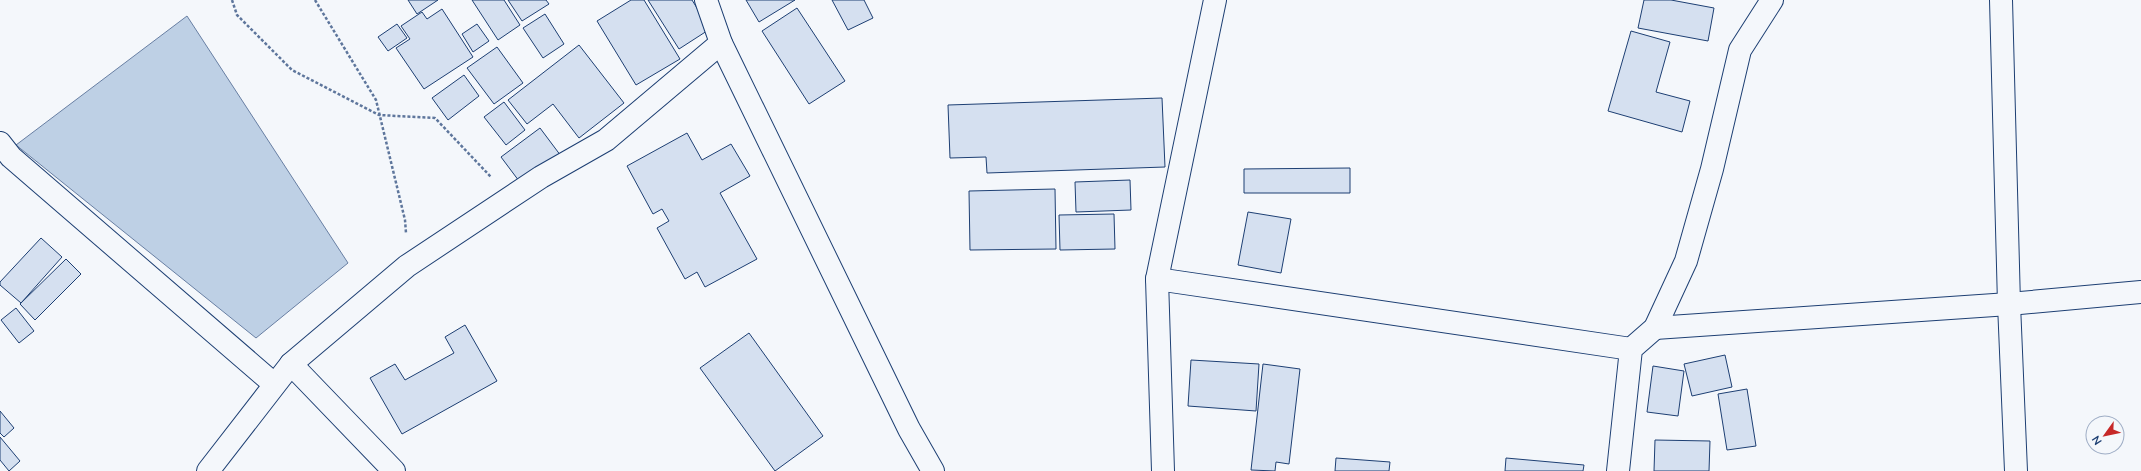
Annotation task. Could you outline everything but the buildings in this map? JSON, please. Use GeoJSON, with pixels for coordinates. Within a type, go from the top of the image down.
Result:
{"type":"FeatureCollection","features":[{"type":"Feature","properties":{"kind":"street"},"geometry":{"type":"LineString","coordinates":[[706,0],[721,43],[909,429],[933,471]]}},
{"type":"Feature","properties":{"kind":"street"},"geometry":{"type":"LineString","coordinates":[[1163,471],[1157,278],[1215,0]]}},
{"type":"Feature","properties":{"kind":"street"},"geometry":{"type":"LineString","coordinates":[[1618,471],[1632,349],[1656,328],[1686,261],[1712,169],[1740,50],[1772,0]]}},
{"type":"Feature","properties":{"kind":"street"},"geometry":{"type":"LineString","coordinates":[[2001,0],[2009,304],[2016,471]]}},
{"type":"Feature","properties":{"kind":"street"},"geometry":{"type":"LineString","coordinates":[[208,471],[291,364],[407,266],[541,177],[606,140],[721,43]]}},
{"type":"Feature","properties":{"kind":"street"},"geometry":{"type":"LineString","coordinates":[[4,156],[274,384]]}},
{"type":"Feature","properties":{"kind":"street"},"geometry":{"type":"LineString","coordinates":[[1157,278],[1632,349]]}},
{"type":"Feature","properties":{"kind":"street"},"geometry":{"type":"LineString","coordinates":[[1656,328],[2009,304],[2141,292]]}},
{"type":"Feature","properties":{"kind":"street"},"geometry":{"type":"LineString","coordinates":[[291,364],[394,471]]}},
{"type":"Feature","properties":{"kind":"path"},"geometry":{"type":"LineString","coordinates":[[232,0],[237,15],[292,70],[379,115],[435,118],[510,198]]}},
{"type":"Feature","properties":{"kind":"path"},"geometry":{"type":"LineString","coordinates":[[316,0],[376,100],[405,220],[407,266]]}},
{"type":"Feature","properties":{"kind":"water"},"geometry":{"type":"Polygon","coordinates":[[[187,16],[348,263],[256,338],[16,145],[187,16]]]}}]}
